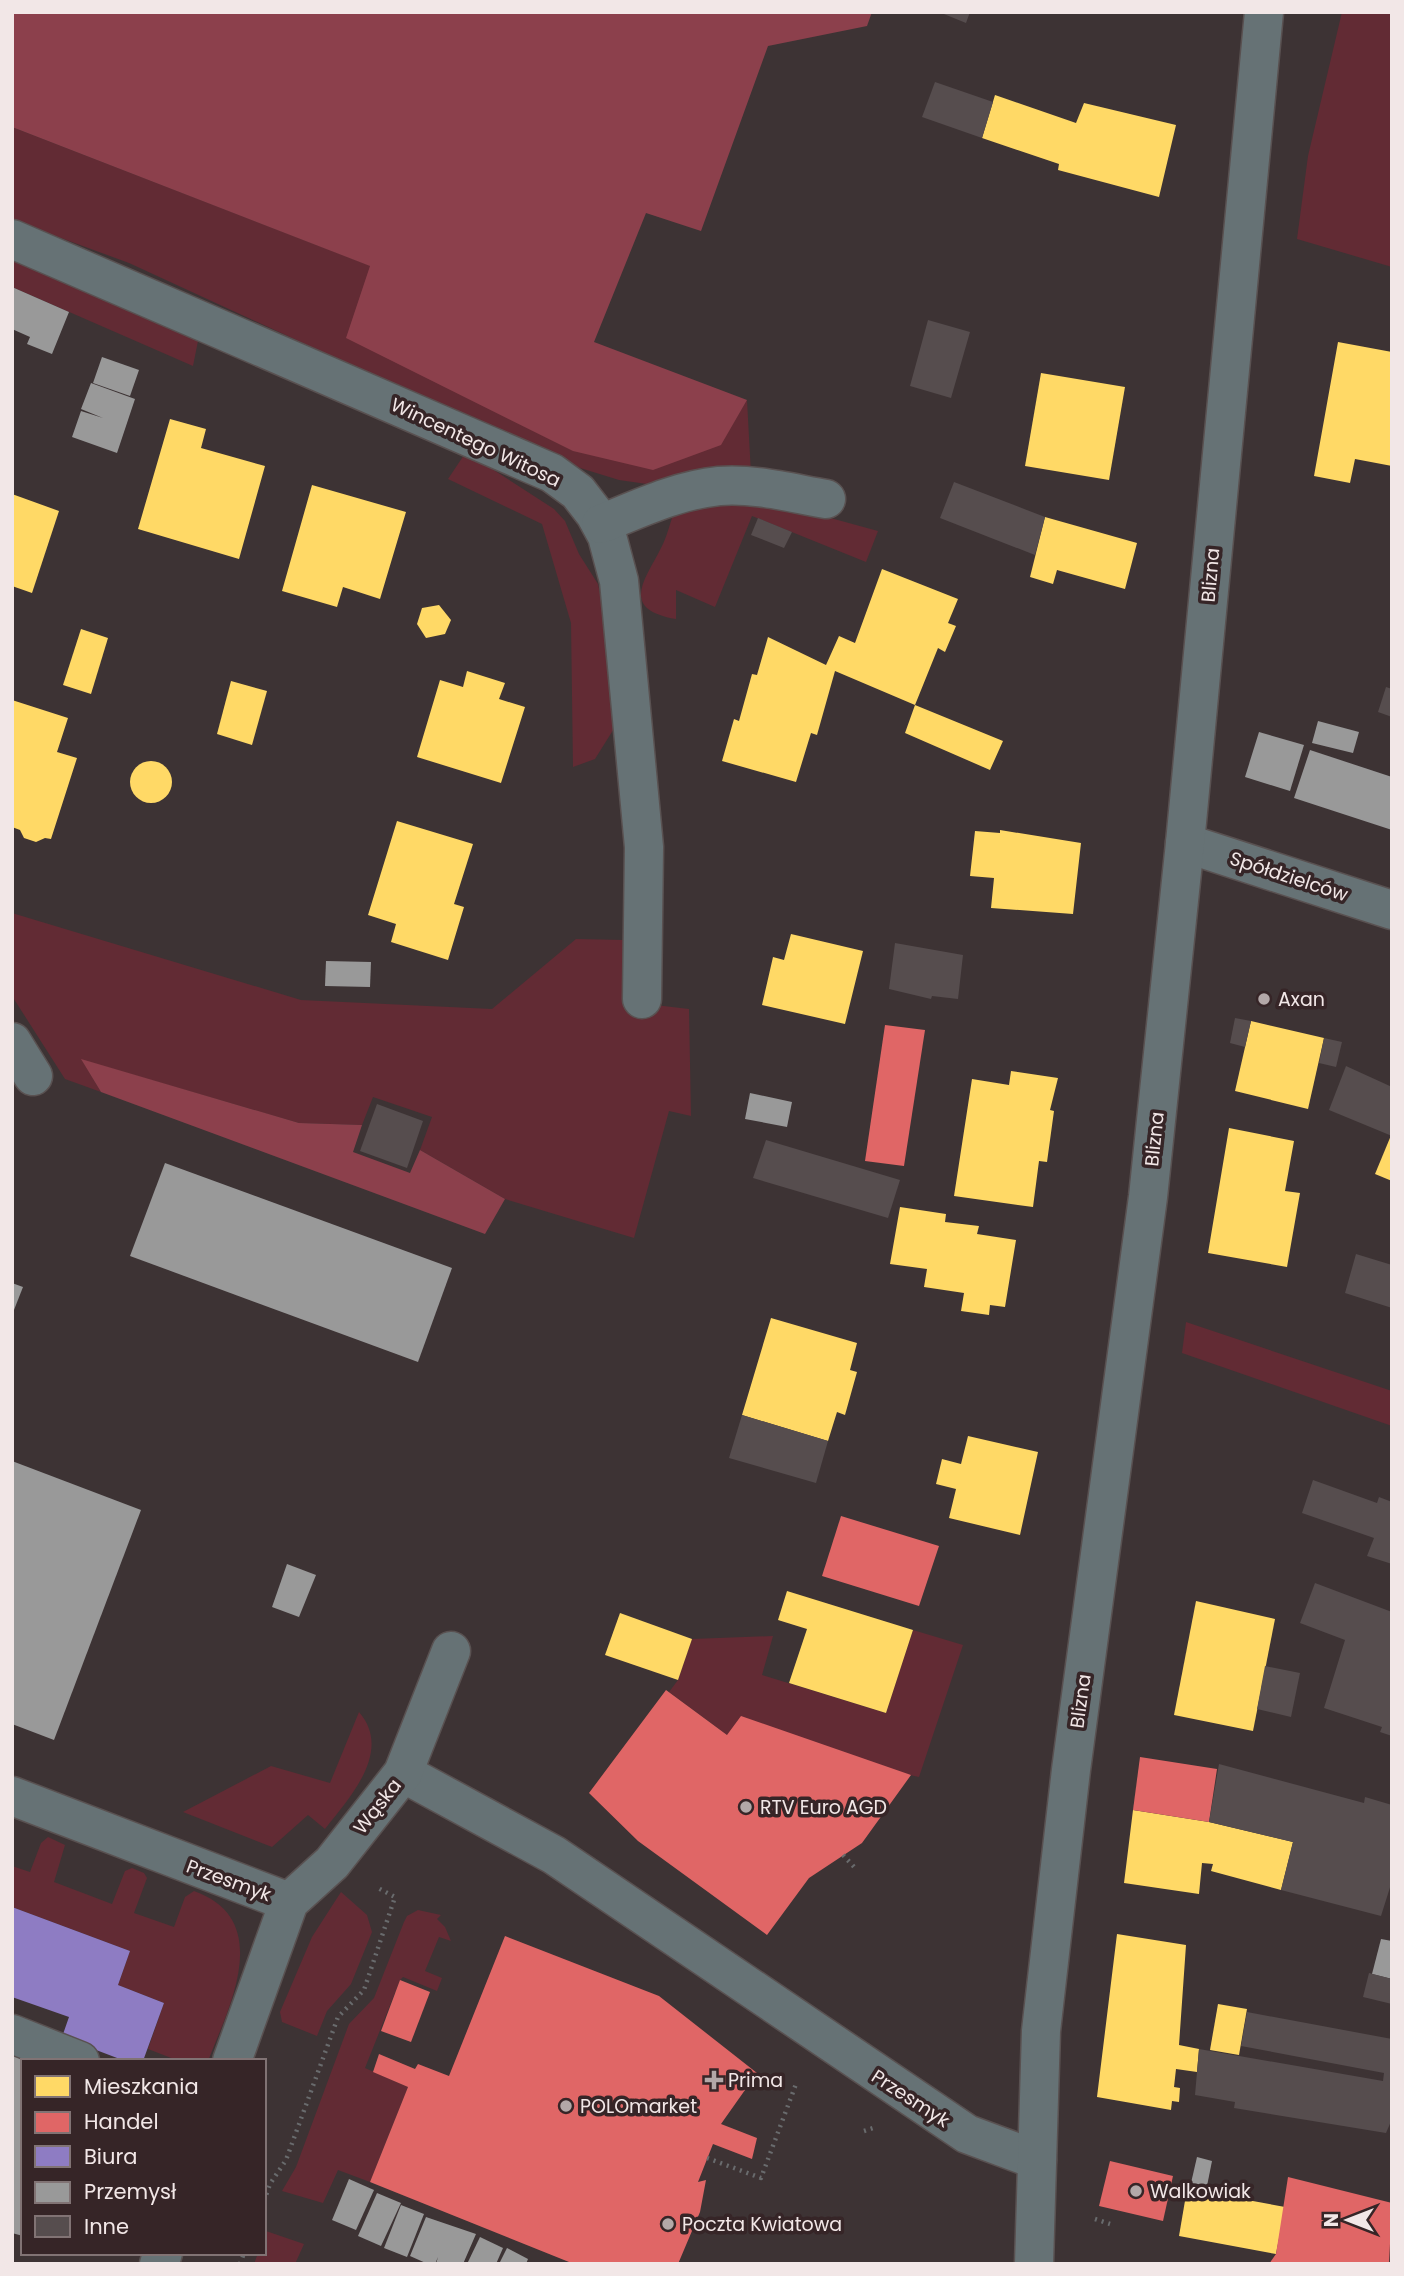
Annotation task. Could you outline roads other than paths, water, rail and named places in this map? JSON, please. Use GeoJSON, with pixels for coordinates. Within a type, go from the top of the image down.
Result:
{"type":"FeatureCollection","features":[{"type":"Feature","properties":{"kind":"street","name":"Blizna"},"geometry":{"type":"LineString","coordinates":[[1034,2264],[1041,2031],[1073,1757],[1148,1197],[1185,843],[1264,12]]}},
{"type":"Feature","properties":{"kind":"street","name":"Wincentego Witosa"},"geometry":{"type":"LineString","coordinates":[[12,239],[552,473],[578,492],[601,524],[615,558],[619,581],[644,847],[642,999]]}},
{"type":"Feature","properties":{"kind":"street"},"geometry":{"type":"LineString","coordinates":[[601,524],[672,496],[719,486],[767,489],[825,499]]}},
{"type":"Feature","properties":{"kind":"street","name":"Spółdzielców"},"geometry":{"type":"LineString","coordinates":[[1185,843],[1392,909]]}},
{"type":"Feature","properties":{"kind":"street"},"geometry":{"type":"LineString","coordinates":[[12,1042],[33,1076]]}},
{"type":"Feature","properties":{"kind":"street","name":"Wąska"},"geometry":{"type":"LineString","coordinates":[[289,1902],[332,1863],[403,1773],[451,1651]]}},
{"type":"Feature","properties":{"kind":"street","name":"Przesmyk"},"geometry":{"type":"LineString","coordinates":[[403,1773],[554,1854],[967,2134],[1037,2160]]}},
{"type":"Feature","properties":{"kind":"street","name":"Przesmyk"},"geometry":{"type":"LineString","coordinates":[[12,1796],[289,1902],[233,2059]]}},
{"type":"Feature","properties":{"kind":"street"},"geometry":{"type":"LineString","coordinates":[[12,2034],[75,2059]]}},
{"type":"Feature","properties":{"kind":"place","name":"Axan"},"geometry":{"type":"Point","coordinates":[1264,999]}},
{"type":"Feature","properties":{"kind":"place","name":"RTV Euro AGD"},"geometry":{"type":"Point","coordinates":[746,1807]}},
{"type":"Feature","properties":{"kind":"place","name":"Prima"},"geometry":{"type":"Point","coordinates":[714,2080]}},
{"type":"Feature","properties":{"kind":"place","name":"POLOmarket"},"geometry":{"type":"Point","coordinates":[566,2106]}},
{"type":"Feature","properties":{"kind":"place","name":"Walkowiak"},"geometry":{"type":"Point","coordinates":[1136,2191]}},
{"type":"Feature","properties":{"kind":"place","name":"Poczta Kwiatowa"},"geometry":{"type":"Point","coordinates":[668,2224]}}]}
